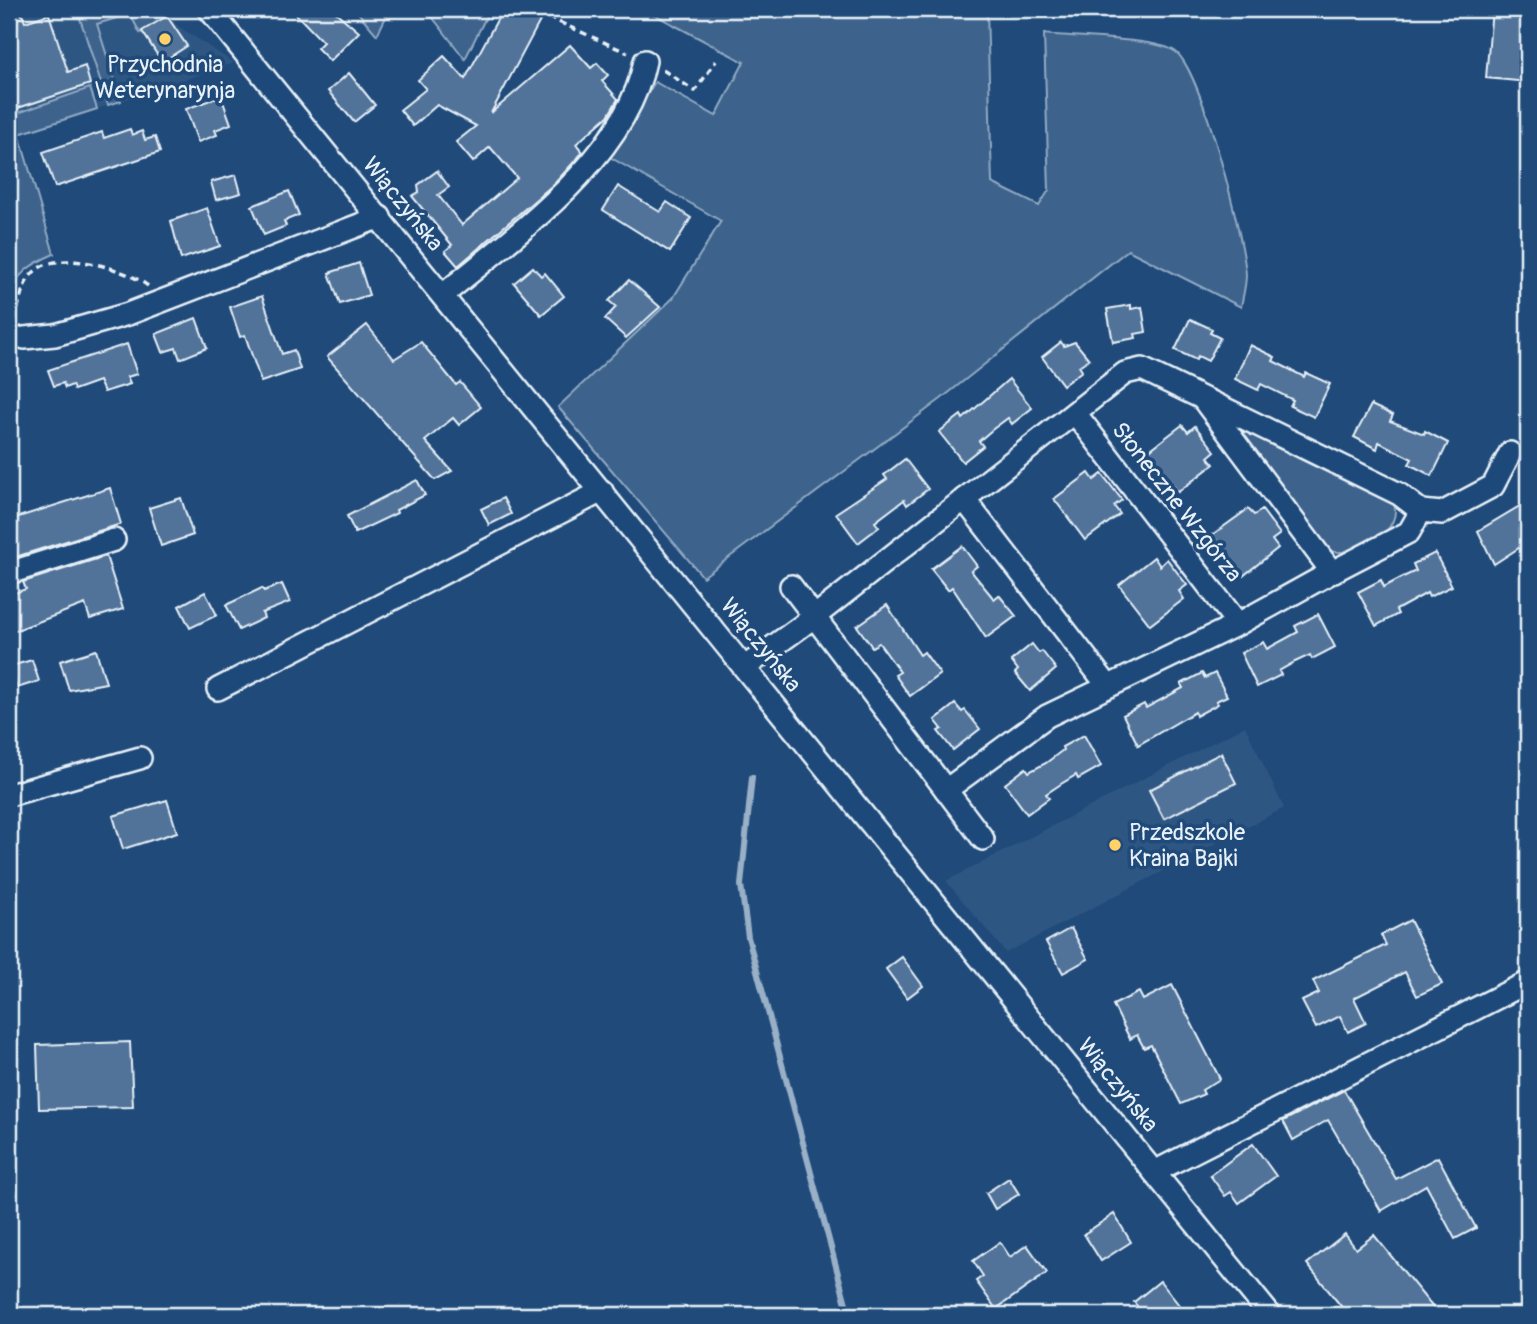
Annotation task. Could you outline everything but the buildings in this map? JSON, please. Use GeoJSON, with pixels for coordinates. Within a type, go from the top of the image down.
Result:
{"type":"FeatureCollection","features":[{"type":"Feature","properties":{"kind":"street","name":"Wiączyńska"},"geometry":{"type":"LineString","coordinates":[[209,9],[1270,1315]]}},
{"type":"Feature","properties":{"kind":"street"},"geometry":{"type":"LineString","coordinates":[[443,295],[570,188],[634,99],[645,61]]}},
{"type":"Feature","properties":{"kind":"street"},"geometry":{"type":"LineString","coordinates":[[24,338],[55,335],[164,300],[380,217]]}},
{"type":"Feature","properties":{"kind":"street"},"geometry":{"type":"LineString","coordinates":[[745,667],[814,617],[1125,373],[1142,369],[1399,494],[1421,511],[1442,513],[1493,486],[1510,453]]}},
{"type":"Feature","properties":{"kind":"street"},"geometry":{"type":"LineString","coordinates":[[1202,398],[1332,572]]}},
{"type":"Feature","properties":{"kind":"street","name":"Słoneczne Wzgórza"},"geometry":{"type":"LineString","coordinates":[[1075,413],[1238,624]]}},
{"type":"Feature","properties":{"kind":"street"},"geometry":{"type":"LineString","coordinates":[[218,689],[602,491]]}},
{"type":"Feature","properties":{"kind":"street"},"geometry":{"type":"LineString","coordinates":[[964,499],[1108,686]]}},
{"type":"Feature","properties":{"kind":"street"},"geometry":{"type":"LineString","coordinates":[[946,790],[1030,726],[1238,624],[1409,532],[1421,511]]}},
{"type":"Feature","properties":{"kind":"street"},"geometry":{"type":"LineString","coordinates":[[9,573],[114,540]]}},
{"type":"Feature","properties":{"kind":"street"},"geometry":{"type":"LineString","coordinates":[[791,586],[983,839]]}},
{"type":"Feature","properties":{"kind":"street"},"geometry":{"type":"LineString","coordinates":[[9,795],[140,758]]}},
{"type":"Feature","properties":{"kind":"street"},"geometry":{"type":"LineString","coordinates":[[1154,1172],[1528,982]]}},
{"type":"Feature","properties":{"kind":"path"},"geometry":{"type":"LineString","coordinates":[[24,338],[16,326],[18,299],[36,270],[63,259],[100,265],[142,282],[164,300]]}},
{"type":"Feature","properties":{"kind":"shaded area"},"geometry":{"type":"Polygon","coordinates":[[[9,9],[164,9],[178,26],[234,63],[97,109],[90,88],[9,116],[9,9]]]}},
{"type":"Feature","properties":{"kind":"shaded area"},"geometry":{"type":"Polygon","coordinates":[[[77,9],[116,9],[122,15],[129,9],[157,9],[164,18],[140,33],[130,14],[97,24],[121,101],[108,105],[77,9]]]}},
{"type":"Feature","properties":{"kind":"shaded area"},"geometry":{"type":"Polygon","coordinates":[[[355,9],[390,9],[377,35],[355,9]]]}},
{"type":"Feature","properties":{"kind":"shaded area"},"geometry":{"type":"Polygon","coordinates":[[[426,9],[490,9],[465,59],[426,9]]]}},
{"type":"Feature","properties":{"kind":"shaded area"},"geometry":{"type":"Polygon","coordinates":[[[644,9],[987,9],[992,183],[1039,206],[1049,190],[1044,34],[1133,41],[1166,47],[1176,52],[1198,90],[1220,158],[1238,228],[1246,275],[1241,307],[1128,250],[941,399],[703,577],[558,407],[673,298],[721,221],[608,156],[655,82],[716,116],[744,62],[644,9]]]}},
{"type":"Feature","properties":{"kind":"shaded area"},"geometry":{"type":"Polygon","coordinates":[[[90,88],[97,109],[19,134],[54,254],[26,270],[9,297],[9,116],[90,88]]]}},
{"type":"Feature","properties":{"kind":"shaded area"},"geometry":{"type":"Polygon","coordinates":[[[1246,430],[1391,498],[1395,510],[1393,521],[1386,532],[1375,541],[1349,551],[1336,552],[1325,548],[1243,438],[1246,430]]]}},
{"type":"Feature","properties":{"kind":"shaded area","name":"Przedszkole Kraina Bajki"},"geometry":{"type":"Polygon","coordinates":[[[1245,726],[1284,808],[1006,953],[946,881],[1245,726]]]}},
{"type":"Feature","properties":{"kind":"waterway"},"geometry":{"type":"LineString","coordinates":[[752,777],[741,885],[748,937],[849,1315]]}},
{"type":"Feature","properties":{"kind":"place","name":"Przychodnia Weterynarynja"},"geometry":{"type":"Point","coordinates":[165,39]}},
{"type":"Feature","properties":{"kind":"place","name":"Przedszkole Kraina Bajki"},"geometry":{"type":"Point","coordinates":[1115,845]}}]}
